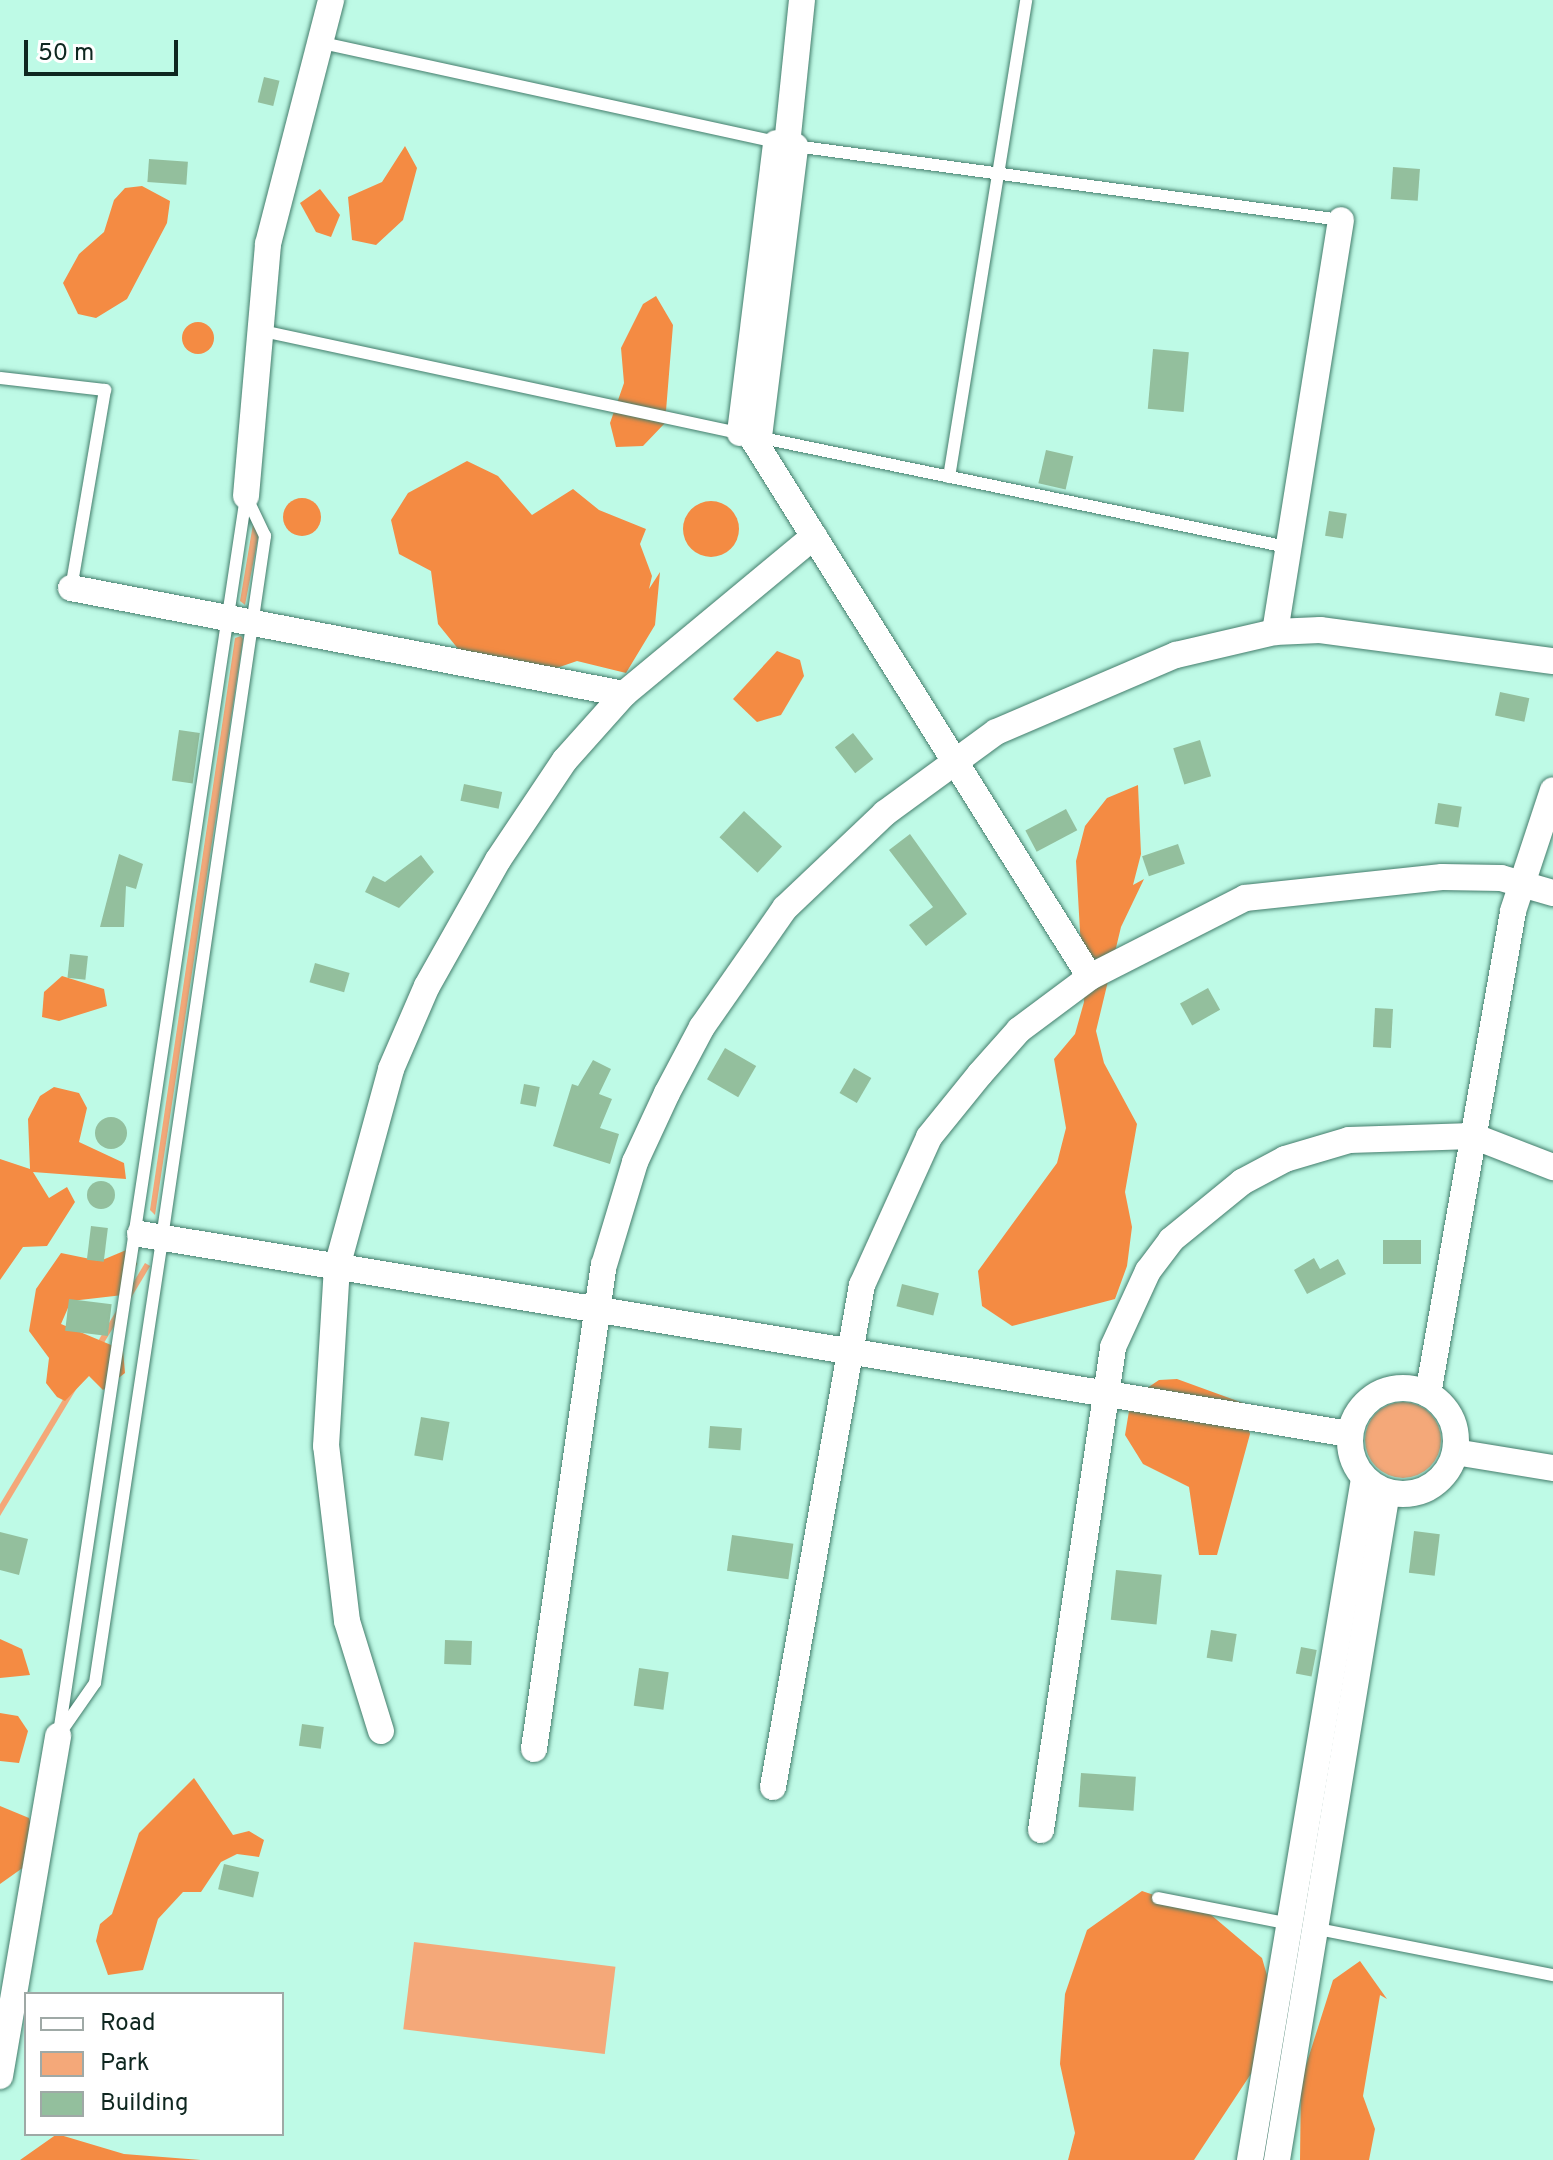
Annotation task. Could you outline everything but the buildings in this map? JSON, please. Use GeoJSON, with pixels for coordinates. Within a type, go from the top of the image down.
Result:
{"type":"FeatureCollection","features":[{"type":"Feature","properties":{"kind":"street"},"geometry":{"type":"LineString","coordinates":[[246,496],[258,330],[276,207],[331,0]]}},
{"type":"Feature","properties":{"kind":"street"},"geometry":{"type":"LineString","coordinates":[[802,0],[750,435],[1090,977]]}},
{"type":"Feature","properties":{"kind":"street"},"geometry":{"type":"LineString","coordinates":[[1275,632],[1341,220]]}},
{"type":"Feature","properties":{"kind":"street"},"geometry":{"type":"LineString","coordinates":[[381,1731],[347,1621],[326,1446],[337,1267],[362,1157],[427,986],[557,772],[624,694],[814,536]]}},
{"type":"Feature","properties":{"kind":"street"},"geometry":{"type":"LineString","coordinates":[[71,588],[624,694]]}},
{"type":"Feature","properties":{"kind":"street"},"geometry":{"type":"LineString","coordinates":[[534,1749],[594,1309],[635,1162],[726,991],[785,908],[953,760],[1080,691],[1176,655],[1275,632],[1320,630],[1553,661]]}},
{"type":"Feature","properties":{"kind":"street"},"geometry":{"type":"LineString","coordinates":[[1428,1394],[1520,883],[1553,790]]}},
{"type":"Feature","properties":{"kind":"street"},"geometry":{"type":"LineString","coordinates":[[773,1787],[862,1285],[929,1137],[1019,1030],[1090,977],[1245,898],[1442,877],[1520,883],[1553,893]]}},
{"type":"Feature","properties":{"kind":"street"},"geometry":{"type":"LineString","coordinates":[[1041,1830],[1113,1347],[1148,1271],[1171,1240],[1242,1182],[1285,1159],[1349,1140],[1473,1136],[1553,1167]]}},
{"type":"Feature","properties":{"kind":"street"},"geometry":{"type":"LineString","coordinates":[[151,1236],[1350,1434]]}},
{"type":"Feature","properties":{"kind":"street"},"geometry":{"type":"LineString","coordinates":[[1350,1434],[1379,1394],[1428,1394],[1451,1419],[1455,1452],[1437,1482],[1413,1493],[1387,1492],[1364,1479]]}},
{"type":"Feature","properties":{"kind":"street"},"geometry":{"type":"LineString","coordinates":[[1250,2160],[1364,1479],[1350,1434]]}},
{"type":"Feature","properties":{"kind":"street"},"geometry":{"type":"LineString","coordinates":[[1455,1452],[1553,1468]]}},
{"type":"Feature","properties":{"kind":"street"},"geometry":{"type":"LineString","coordinates":[[1277,2160],[1387,1492]]}},
{"type":"Feature","properties":{"kind":"street"},"geometry":{"type":"LineString","coordinates":[[0,2076],[58,1736]]}},
{"type":"Feature","properties":{"kind":"lane"},"geometry":{"type":"LineString","coordinates":[[949,477],[1001,173],[1026,0]]}},
{"type":"Feature","properties":{"kind":"lane"},"geometry":{"type":"LineString","coordinates":[[322,43],[786,144],[1341,220]]}},
{"type":"Feature","properties":{"kind":"lane"},"geometry":{"type":"LineString","coordinates":[[258,330],[1287,547]]}},
{"type":"Feature","properties":{"kind":"lane"},"geometry":{"type":"LineString","coordinates":[[0,378],[105,390],[71,588]]}},
{"type":"Feature","properties":{"kind":"lane"},"geometry":{"type":"LineString","coordinates":[[58,1736],[95,1683],[151,1236],[240,618],[265,524],[246,496]]}},
{"type":"Feature","properties":{"kind":"lane"},"geometry":{"type":"LineString","coordinates":[[58,1736],[151,1236],[240,618],[246,496]]}},
{"type":"Feature","properties":{"kind":"lane"},"geometry":{"type":"LineString","coordinates":[[1158,1898],[1553,1975]]}},
{"type":"Feature","properties":{"kind":"green space"},"geometry":{"type":"Polygon","coordinates":[[[253,524],[260,528],[245,605],[240,601],[253,524]]]}},
{"type":"Feature","properties":{"kind":"green space"},"geometry":{"type":"Polygon","coordinates":[[[241,636],[243,639],[155,1215],[150,1210],[235,638],[241,636]]]}},
{"type":"Feature","properties":{"kind":"green space"},"geometry":{"type":"Polygon","coordinates":[[[145,1263],[150,1266],[0,1516],[0,1504],[145,1263]]]}},
{"type":"Feature","properties":{"kind":"green space"},"geometry":{"type":"Polygon","coordinates":[[[1403,1402],[1418,1405],[1430,1413],[1438,1425],[1441,1440],[1438,1455],[1430,1467],[1418,1475],[1403,1478],[1388,1475],[1376,1467],[1368,1455],[1365,1440],[1368,1425],[1376,1413],[1388,1405],[1403,1402]]]}},
{"type":"Feature","properties":{"kind":"green space"},"geometry":{"type":"Polygon","coordinates":[[[414,1942],[615,1967],[605,2054],[403,2029],[414,1942]]]}},
{"type":"Feature","properties":{"kind":"shaded area"},"geometry":{"type":"Polygon","coordinates":[[[405,146],[417,168],[403,220],[376,245],[352,240],[348,197],[382,182],[405,146]]]}},
{"type":"Feature","properties":{"kind":"shaded area"},"geometry":{"type":"Polygon","coordinates":[[[142,186],[170,201],[167,223],[127,299],[96,318],[78,314],[63,283],[79,254],[104,232],[114,200],[125,188],[142,186]]]}},
{"type":"Feature","properties":{"kind":"shaded area"},"geometry":{"type":"Polygon","coordinates":[[[320,189],[340,215],[331,237],[316,232],[300,203],[320,189]]]}},
{"type":"Feature","properties":{"kind":"shaded area"},"geometry":{"type":"Polygon","coordinates":[[[656,296],[673,325],[665,423],[643,446],[616,447],[610,423],[624,383],[621,348],[643,304],[656,296]]]}},
{"type":"Feature","properties":{"kind":"shaded area"},"geometry":{"type":"Polygon","coordinates":[[[198,322],[209,327],[214,338],[209,349],[198,354],[187,349],[182,338],[187,327],[198,322]]]}},
{"type":"Feature","properties":{"kind":"shaded area"},"geometry":{"type":"Polygon","coordinates":[[[467,461],[498,476],[532,515],[573,489],[599,510],[646,529],[640,544],[652,576],[649,589],[660,572],[655,625],[626,673],[577,661],[525,679],[459,650],[438,624],[431,571],[399,554],[391,520],[408,493],[467,461]]]}},
{"type":"Feature","properties":{"kind":"shaded area"},"geometry":{"type":"Polygon","coordinates":[[[302,498],[315,504],[321,517],[315,530],[302,536],[289,530],[283,517],[289,504],[302,498]]]}},
{"type":"Feature","properties":{"kind":"shaded area"},"geometry":{"type":"Polygon","coordinates":[[[711,501],[731,509],[739,529],[731,549],[711,557],[691,549],[683,529],[691,509],[711,501]]]}},
{"type":"Feature","properties":{"kind":"shaded area"},"geometry":{"type":"Polygon","coordinates":[[[777,651],[800,660],[804,676],[781,715],[757,722],[733,699],[777,651]]]}},
{"type":"Feature","properties":{"kind":"shaded area"},"geometry":{"type":"Polygon","coordinates":[[[1138,785],[1141,854],[1133,885],[1144,879],[1121,927],[1096,1031],[1104,1063],[1137,1124],[1125,1192],[1132,1227],[1127,1266],[1115,1299],[1012,1326],[982,1306],[978,1271],[1057,1163],[1066,1128],[1054,1059],[1075,1034],[1084,1002],[1076,861],[1085,826],[1107,798],[1138,785]]]}},
{"type":"Feature","properties":{"kind":"shaded area"},"geometry":{"type":"Polygon","coordinates":[[[62,976],[104,989],[107,1006],[59,1021],[42,1017],[44,992],[62,976]]]}},
{"type":"Feature","properties":{"kind":"shaded area"},"geometry":{"type":"Polygon","coordinates":[[[54,1087],[79,1093],[87,1108],[79,1142],[124,1163],[126,1179],[33,1172],[49,1198],[67,1187],[75,1202],[47,1246],[23,1247],[0,1280],[0,1159],[30,1169],[28,1119],[40,1096],[54,1087]]]}},
{"type":"Feature","properties":{"kind":"shaded area"},"geometry":{"type":"Polygon","coordinates":[[[131,1248],[137,1264],[123,1295],[71,1301],[61,1324],[123,1350],[125,1373],[103,1390],[89,1376],[65,1401],[57,1397],[46,1383],[49,1358],[29,1331],[36,1289],[61,1253],[100,1261],[131,1248]]]}},
{"type":"Feature","properties":{"kind":"shaded area"},"geometry":{"type":"Polygon","coordinates":[[[1177,1379],[1243,1403],[1250,1434],[1217,1555],[1199,1555],[1189,1487],[1143,1464],[1125,1435],[1131,1399],[1159,1380],[1177,1379]]]}},
{"type":"Feature","properties":{"kind":"shaded area"},"geometry":{"type":"Polygon","coordinates":[[[0,1639],[22,1649],[30,1675],[0,1678],[0,1639]]]}},
{"type":"Feature","properties":{"kind":"shaded area"},"geometry":{"type":"Polygon","coordinates":[[[0,1713],[18,1716],[28,1731],[19,1763],[0,1761],[0,1713]]]}},
{"type":"Feature","properties":{"kind":"shaded area"},"geometry":{"type":"Polygon","coordinates":[[[194,1778],[233,1835],[249,1831],[264,1840],[259,1857],[237,1854],[221,1862],[201,1892],[183,1892],[158,1919],[143,1970],[108,1975],[96,1941],[100,1924],[112,1914],[139,1833],[194,1778]]]}},
{"type":"Feature","properties":{"kind":"shaded area"},"geometry":{"type":"Polygon","coordinates":[[[0,1806],[29,1818],[34,1834],[24,1867],[0,1884],[0,1806]]]}},
{"type":"Feature","properties":{"kind":"shaded area"},"geometry":{"type":"Polygon","coordinates":[[[1142,1891],[1210,1914],[1262,1958],[1282,2027],[1194,2160],[1068,2160],[1075,2133],[1060,2064],[1065,1994],[1087,1930],[1142,1891]]]}},
{"type":"Feature","properties":{"kind":"shaded area"},"geometry":{"type":"Polygon","coordinates":[[[1360,1961],[1387,1999],[1380,1995],[1363,2096],[1375,2129],[1369,2160],[1300,2160],[1301,2081],[1333,1980],[1360,1961]]]}},
{"type":"Feature","properties":{"kind":"shaded area"},"geometry":{"type":"Polygon","coordinates":[[[54,2136],[64,2136],[124,2154],[201,2160],[20,2160],[54,2136]]]}}]}
